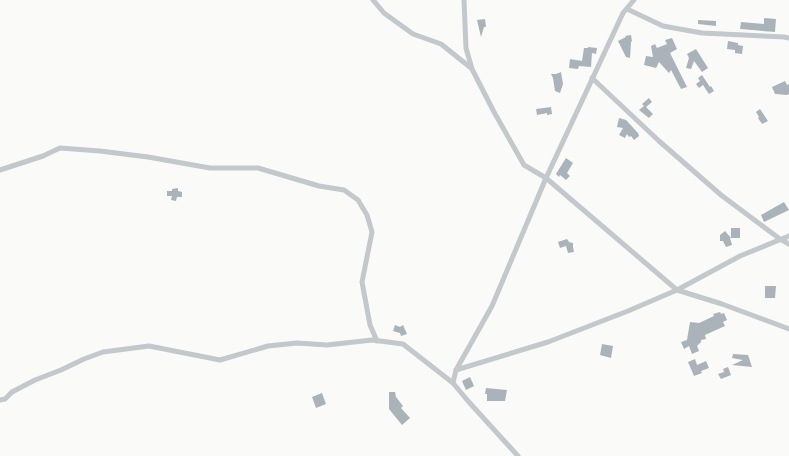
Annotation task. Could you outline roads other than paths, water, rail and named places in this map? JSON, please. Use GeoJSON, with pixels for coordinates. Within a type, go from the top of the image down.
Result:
{"type":"FeatureCollection","features":[{"type":"Feature","properties":{"kind":"street"},"geometry":{"type":"LineString","coordinates":[[373,0],[384,13],[413,34],[441,44],[472,69]]}},
{"type":"Feature","properties":{"kind":"street"},"geometry":{"type":"LineString","coordinates":[[464,0],[466,48],[472,69],[524,165],[546,178],[677,290],[722,304],[789,329]]}},
{"type":"Feature","properties":{"kind":"street"},"geometry":{"type":"LineString","coordinates":[[453,383],[456,370],[492,306],[546,178],[592,78],[623,13],[634,0]]}},
{"type":"Feature","properties":{"kind":"street"},"geometry":{"type":"LineString","coordinates":[[627,9],[663,26],[702,33],[789,38]]}},
{"type":"Feature","properties":{"kind":"street"},"geometry":{"type":"LineString","coordinates":[[592,78],[721,195],[780,239],[789,244]]}},
{"type":"Feature","properties":{"kind":"street"},"geometry":{"type":"LineString","coordinates":[[0,170],[42,156],[60,148],[148,156],[210,168],[258,168],[313,184],[344,190],[358,200],[367,215],[372,232],[362,282],[370,325],[377,341]]}},
{"type":"Feature","properties":{"kind":"street"},"geometry":{"type":"LineString","coordinates":[[456,370],[548,342],[628,311],[677,290],[740,256],[789,236]]}},
{"type":"Feature","properties":{"kind":"street"},"geometry":{"type":"LineString","coordinates":[[0,400],[34,380],[103,352],[149,346],[220,360],[268,346],[297,343],[327,346],[377,341],[403,344],[453,383],[518,456]]}}]}
